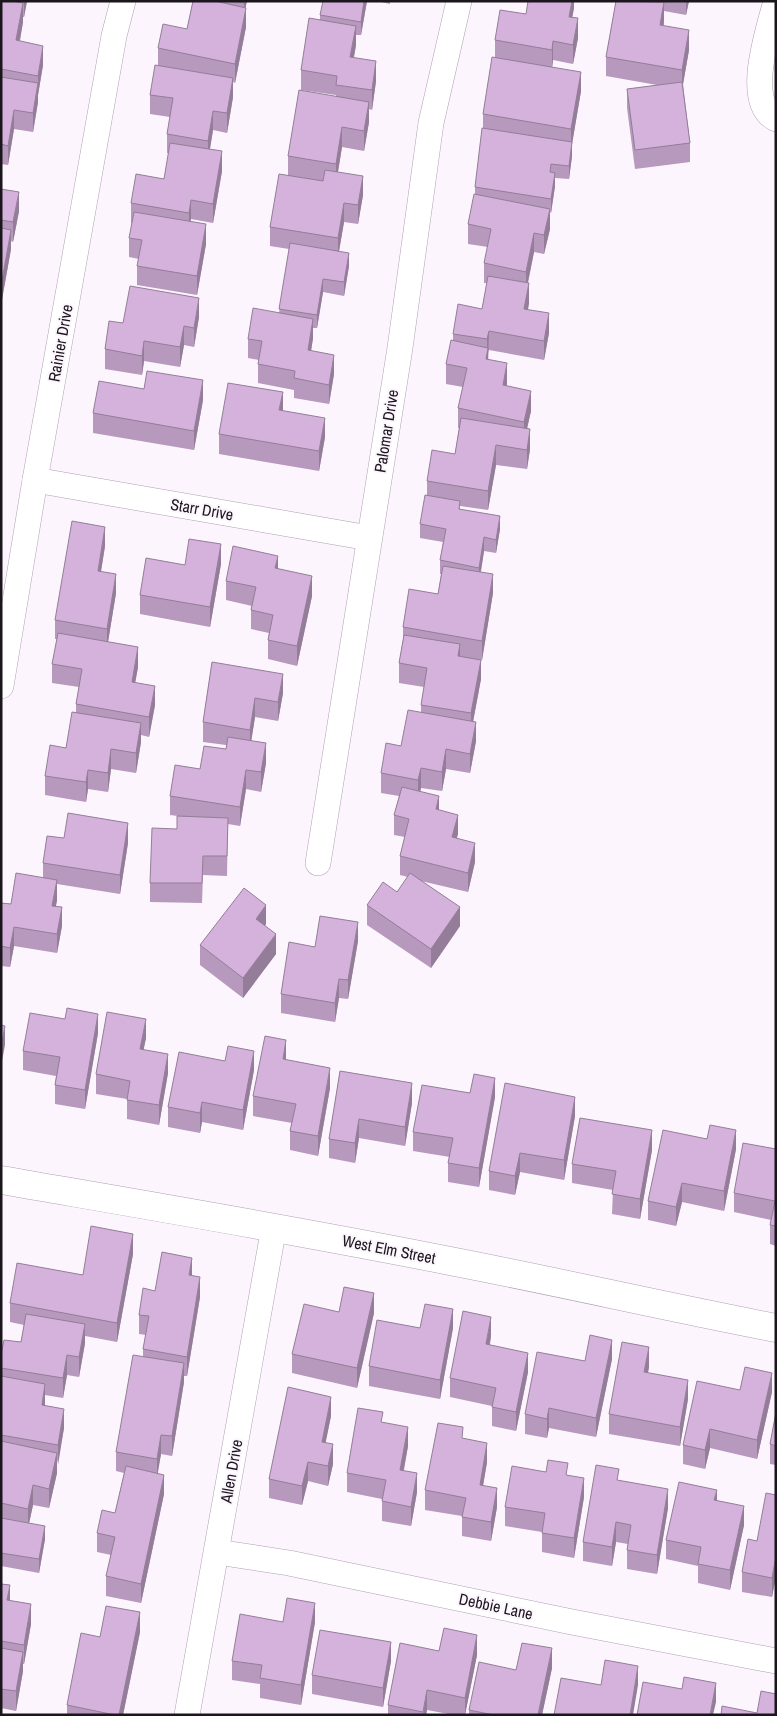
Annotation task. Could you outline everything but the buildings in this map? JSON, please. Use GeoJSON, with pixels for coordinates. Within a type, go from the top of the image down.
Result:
{"type":"FeatureCollection","features":[{"type":"Feature","properties":{"kind":"street","name":"Rainier Drive"},"geometry":{"type":"LineString","coordinates":[[1,686],[114,36],[123,1]]}},
{"type":"Feature","properties":{"kind":"street","name":"Palomar Drive"},"geometry":{"type":"LineString","coordinates":[[318,863],[400,348],[431,123],[459,1]]}},
{"type":"Feature","properties":{"kind":"street"},"geometry":{"type":"LineString","coordinates":[[776,1],[759,75],[760,99],[772,117],[776,119]]}},
{"type":"Feature","properties":{"kind":"street","name":"Starr Drive"},"geometry":{"type":"LineString","coordinates":[[36,480],[369,538]]}},
{"type":"Feature","properties":{"kind":"street","name":"West Elm Street"},"geometry":{"type":"LineString","coordinates":[[1,1180],[274,1227],[451,1261],[776,1328]]}},
{"type":"Feature","properties":{"kind":"street","name":"Allen Drive"},"geometry":{"type":"LineString","coordinates":[[187,1715],[274,1227]]}},
{"type":"Feature","properties":{"kind":"street","name":"Debbie Lane"},"geometry":{"type":"LineString","coordinates":[[217,1552],[289,1563],[572,1622],[776,1661]]}}]}
